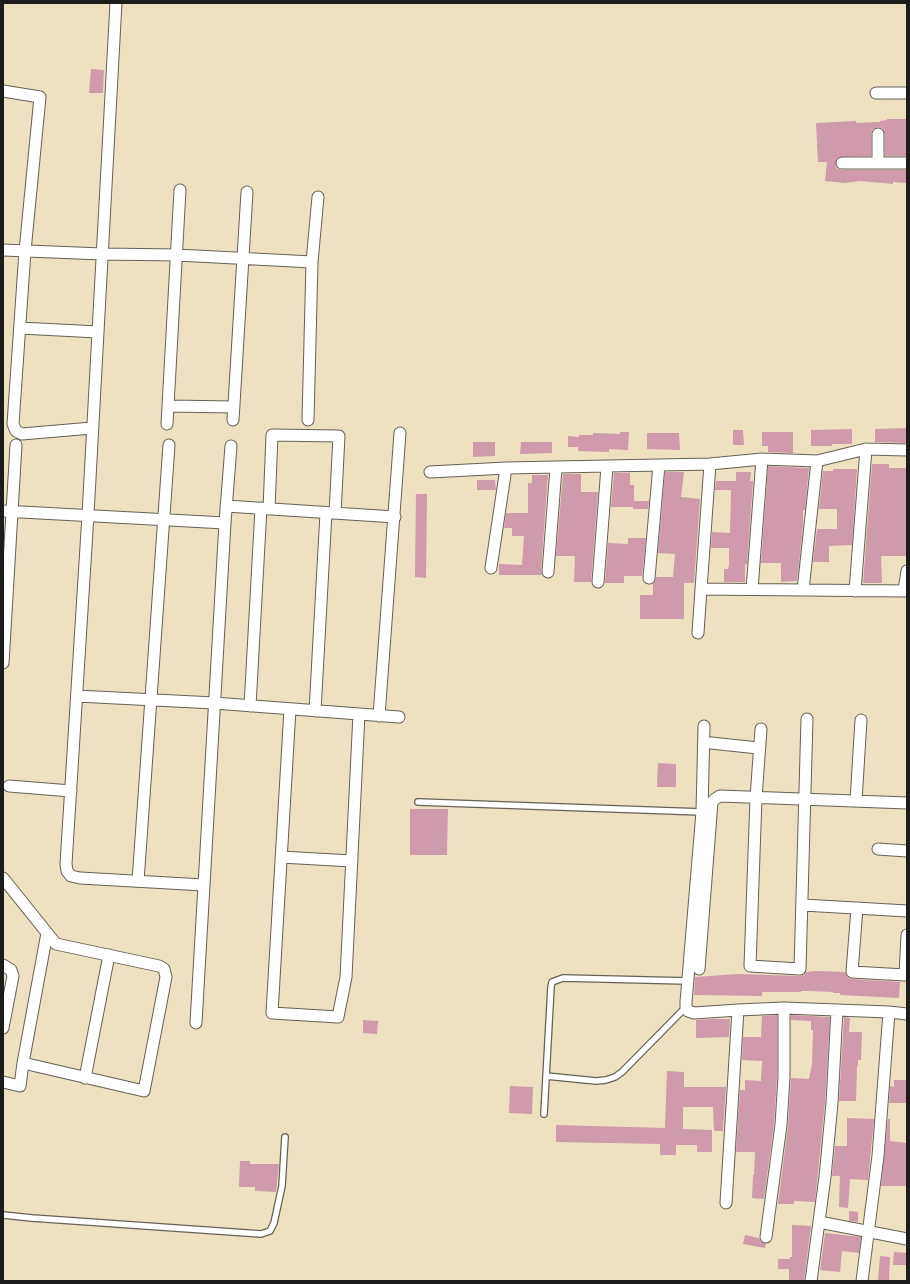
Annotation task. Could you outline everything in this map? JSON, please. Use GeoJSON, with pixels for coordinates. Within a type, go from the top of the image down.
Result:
{"type":"FeatureCollection","features":[{"type":"Feature","properties":{"kind":"street"},"geometry":{"type":"LineString","coordinates":[[116,3],[88,515],[66,864],[67,871],[71,876],[80,878],[204,885]]}},
{"type":"Feature","properties":{"kind":"street"},"geometry":{"type":"LineString","coordinates":[[3,91],[40,97],[25,251],[13,424],[16,430],[22,434],[92,428]]}},
{"type":"Feature","properties":{"kind":"street"},"geometry":{"type":"LineString","coordinates":[[876,92],[907,92]]}},
{"type":"Feature","properties":{"kind":"street"},"geometry":{"type":"LineString","coordinates":[[878,134],[878,163]]}},
{"type":"Feature","properties":{"kind":"street"},"geometry":{"type":"LineString","coordinates":[[842,163],[907,163]]}},
{"type":"Feature","properties":{"kind":"street"},"geometry":{"type":"LineString","coordinates":[[167,424],[180,190]]}},
{"type":"Feature","properties":{"kind":"street"},"geometry":{"type":"LineString","coordinates":[[233,420],[247,192]]}},
{"type":"Feature","properties":{"kind":"street"},"geometry":{"type":"LineString","coordinates":[[308,420],[312,262],[318,197]]}},
{"type":"Feature","properties":{"kind":"street"},"geometry":{"type":"LineString","coordinates":[[3,250],[177,255],[312,262]]}},
{"type":"Feature","properties":{"kind":"street"},"geometry":{"type":"LineString","coordinates":[[20,328],[98,332]]}},
{"type":"Feature","properties":{"kind":"street"},"geometry":{"type":"LineString","coordinates":[[168,406],[234,408]]}},
{"type":"Feature","properties":{"kind":"street"},"geometry":{"type":"LineString","coordinates":[[379,716],[395,517],[400,433]]}},
{"type":"Feature","properties":{"kind":"street"},"geometry":{"type":"LineString","coordinates":[[250,706],[272,435],[339,436],[331,513],[315,711]]}},
{"type":"Feature","properties":{"kind":"street"},"geometry":{"type":"LineString","coordinates":[[3,663],[8,511],[16,445]]}},
{"type":"Feature","properties":{"kind":"street"},"geometry":{"type":"LineString","coordinates":[[138,881],[169,445]]}},
{"type":"Feature","properties":{"kind":"street"},"geometry":{"type":"LineString","coordinates":[[196,1024],[214,703],[231,446]]}},
{"type":"Feature","properties":{"kind":"street"},"geometry":{"type":"LineString","coordinates":[[430,472],[506,468],[710,464],[762,459],[817,461],[866,449],[907,450]]}},
{"type":"Feature","properties":{"kind":"street"},"geometry":{"type":"LineString","coordinates":[[855,591],[866,449]]}},
{"type":"Feature","properties":{"kind":"street"},"geometry":{"type":"LineString","coordinates":[[752,589],[762,459]]}},
{"type":"Feature","properties":{"kind":"street"},"geometry":{"type":"LineString","coordinates":[[802,590],[817,461]]}},
{"type":"Feature","properties":{"kind":"street"},"geometry":{"type":"LineString","coordinates":[[698,633],[710,464]]}},
{"type":"Feature","properties":{"kind":"street"},"geometry":{"type":"LineString","coordinates":[[650,578],[659,465]]}},
{"type":"Feature","properties":{"kind":"street"},"geometry":{"type":"LineString","coordinates":[[598,582],[607,467]]}},
{"type":"Feature","properties":{"kind":"street"},"geometry":{"type":"LineString","coordinates":[[492,568],[506,468]]}},
{"type":"Feature","properties":{"kind":"street"},"geometry":{"type":"LineString","coordinates":[[548,572],[556,468]]}},
{"type":"Feature","properties":{"kind":"street"},"geometry":{"type":"LineString","coordinates":[[226,506],[395,517]]}},
{"type":"Feature","properties":{"kind":"street"},"geometry":{"type":"LineString","coordinates":[[8,511],[225,523]]}},
{"type":"Feature","properties":{"kind":"street"},"geometry":{"type":"LineString","coordinates":[[701,589],[906,591],[907,571]]}},
{"type":"Feature","properties":{"kind":"street"},"geometry":{"type":"LineString","coordinates":[[77,696],[214,703],[399,717]]}},
{"type":"Feature","properties":{"kind":"street"},"geometry":{"type":"LineString","coordinates":[[290,709],[272,1013],[338,1017],[346,977],[359,714]]}},
{"type":"Feature","properties":{"kind":"street"},"geometry":{"type":"LineString","coordinates":[[761,729],[758,748],[750,966],[800,969],[807,719]]}},
{"type":"Feature","properties":{"kind":"street"},"geometry":{"type":"LineString","coordinates":[[856,801],[861,720]]}},
{"type":"Feature","properties":{"kind":"street"},"geometry":{"type":"LineString","coordinates":[[704,726],[702,812],[686,1007],[688,1011],[694,1014],[784,1008],[907,1014]]}},
{"type":"Feature","properties":{"kind":"street"},"geometry":{"type":"LineString","coordinates":[[711,743],[758,748]]}},
{"type":"Feature","properties":{"kind":"street"},"geometry":{"type":"LineString","coordinates":[[9,786],[71,791]]}},
{"type":"Feature","properties":{"kind":"street"},"geometry":{"type":"LineString","coordinates":[[699,970],[712,802],[715,799],[720,796],[907,803]]}},
{"type":"Feature","properties":{"kind":"street"},"geometry":{"type":"LineString","coordinates":[[878,849],[907,851]]}},
{"type":"Feature","properties":{"kind":"street"},"geometry":{"type":"LineString","coordinates":[[281,857],[352,861]]}},
{"type":"Feature","properties":{"kind":"street"},"geometry":{"type":"LineString","coordinates":[[3,878],[56,944],[159,966],[164,970],[166,977],[144,1091],[23,1063]]}},
{"type":"Feature","properties":{"kind":"street"},"geometry":{"type":"LineString","coordinates":[[803,904],[907,911]]}},
{"type":"Feature","properties":{"kind":"street"},"geometry":{"type":"LineString","coordinates":[[857,908],[852,972],[905,975],[907,935]]}},
{"type":"Feature","properties":{"kind":"street"},"geometry":{"type":"LineString","coordinates":[[3,1082],[20,1086],[47,933]]}},
{"type":"Feature","properties":{"kind":"street"},"geometry":{"type":"LineString","coordinates":[[85,1078],[109,955]]}},
{"type":"Feature","properties":{"kind":"street"},"geometry":{"type":"LineString","coordinates":[[3,965],[11,970],[13,976],[3,1028]]}},
{"type":"Feature","properties":{"kind":"street"},"geometry":{"type":"LineString","coordinates":[[766,1238],[781,1125],[784,1077],[784,1008]]}},
{"type":"Feature","properties":{"kind":"street"},"geometry":{"type":"LineString","coordinates":[[726,1203],[738,1010]]}},
{"type":"Feature","properties":{"kind":"street"},"geometry":{"type":"LineString","coordinates":[[811,1281],[825,1177],[832,1103],[837,1010]]}},
{"type":"Feature","properties":{"kind":"street"},"geometry":{"type":"LineString","coordinates":[[862,1281],[878,1156],[889,1012]]}},
{"type":"Feature","properties":{"kind":"street"},"geometry":{"type":"LineString","coordinates":[[819,1222],[907,1239]]}},
{"type":"Feature","properties":{"kind":"lane"},"geometry":{"type":"LineString","coordinates":[[418,802],[702,812]]}},
{"type":"Feature","properties":{"kind":"lane"},"geometry":{"type":"LineString","coordinates":[[544,1114],[550,987],[552,982],[563,978],[688,981]]}},
{"type":"Feature","properties":{"kind":"lane"},"geometry":{"type":"LineString","coordinates":[[546,1076],[596,1081],[615,1077],[622,1072],[686,1007]]}},
{"type":"Feature","properties":{"kind":"lane"},"geometry":{"type":"LineString","coordinates":[[3,1215],[261,1234],[270,1231],[274,1223],[282,1186],[285,1138]]}},
{"type":"Feature","properties":{"kind":"building"},"geometry":{"type":"Polygon","coordinates":[[[91,69],[104,70],[103,93],[89,93],[91,69]]]}},
{"type":"Feature","properties":{"kind":"building"},"geometry":{"type":"Polygon","coordinates":[[[887,119],[907,119],[907,156],[885,156],[885,134],[882,128],[878,127],[872,130],[871,134],[871,156],[839,157],[836,160],[836,166],[838,169],[842,170],[907,170],[906,183],[893,182],[893,184],[860,181],[845,183],[825,181],[827,162],[818,162],[816,123],[856,121],[856,123],[880,122],[887,119]]]}},
{"type":"Feature","properties":{"kind":"building"},"geometry":{"type":"Polygon","coordinates":[[[907,428],[907,443],[875,442],[875,429],[907,428]]]}},
{"type":"Feature","properties":{"kind":"building"},"geometry":{"type":"Polygon","coordinates":[[[852,429],[852,444],[811,446],[811,430],[852,429]]]}},
{"type":"Feature","properties":{"kind":"building"},"geometry":{"type":"Polygon","coordinates":[[[733,430],[743,430],[744,445],[733,445],[733,430]]]}},
{"type":"Feature","properties":{"kind":"building"},"geometry":{"type":"Polygon","coordinates":[[[620,432],[629,432],[628,450],[609,449],[609,452],[578,451],[578,447],[568,447],[568,436],[579,437],[579,435],[593,435],[593,433],[620,434],[620,432]]]}},
{"type":"Feature","properties":{"kind":"building"},"geometry":{"type":"Polygon","coordinates":[[[762,432],[793,432],[793,453],[768,452],[768,446],[762,446],[762,432]]]}},
{"type":"Feature","properties":{"kind":"building"},"geometry":{"type":"Polygon","coordinates":[[[647,433],[679,433],[680,450],[647,449],[647,433]]]}},
{"type":"Feature","properties":{"kind":"building"},"geometry":{"type":"Polygon","coordinates":[[[473,442],[495,442],[495,456],[473,457],[473,442]]]}},
{"type":"Feature","properties":{"kind":"building"},"geometry":{"type":"Polygon","coordinates":[[[521,442],[552,442],[552,453],[520,454],[521,442]]]}},
{"type":"Feature","properties":{"kind":"building"},"geometry":{"type":"Polygon","coordinates":[[[872,464],[889,464],[889,468],[907,468],[906,556],[881,556],[882,583],[863,583],[872,464]]]}},
{"type":"Feature","properties":{"kind":"building"},"geometry":{"type":"Polygon","coordinates":[[[768,466],[809,468],[805,510],[803,510],[803,526],[797,581],[781,582],[781,563],[761,563],[768,466]]]}},
{"type":"Feature","properties":{"kind":"building"},"geometry":{"type":"Polygon","coordinates":[[[833,469],[857,469],[852,545],[829,546],[829,562],[813,562],[817,529],[837,529],[837,509],[819,509],[823,471],[833,471],[833,469]]]}},
{"type":"Feature","properties":{"kind":"building"},"geometry":{"type":"Polygon","coordinates":[[[665,472],[684,472],[681,497],[700,499],[694,583],[684,583],[684,619],[640,619],[640,595],[653,595],[653,583],[656,577],[673,577],[675,554],[658,553],[665,472]]]}},
{"type":"Feature","properties":{"kind":"building"},"geometry":{"type":"Polygon","coordinates":[[[736,472],[751,472],[750,481],[753,481],[747,564],[745,564],[745,582],[724,582],[724,569],[728,569],[729,565],[729,548],[711,548],[712,532],[730,533],[731,490],[715,490],[716,481],[736,481],[736,472]]]}},
{"type":"Feature","properties":{"kind":"building"},"geometry":{"type":"Polygon","coordinates":[[[614,473],[630,473],[630,485],[634,485],[634,501],[649,501],[648,509],[611,507],[614,473]]]}},
{"type":"Feature","properties":{"kind":"building"},"geometry":{"type":"Polygon","coordinates":[[[563,474],[581,474],[581,492],[598,492],[591,582],[574,582],[575,556],[556,556],[563,474]]]}},
{"type":"Feature","properties":{"kind":"building"},"geometry":{"type":"Polygon","coordinates":[[[532,475],[548,475],[541,571],[542,575],[499,575],[499,564],[522,565],[524,536],[512,536],[512,528],[504,528],[506,513],[528,513],[528,483],[532,483],[532,475]]]}},
{"type":"Feature","properties":{"kind":"building"},"geometry":{"type":"Polygon","coordinates":[[[477,480],[495,480],[496,490],[477,490],[477,480]]]}},
{"type":"Feature","properties":{"kind":"building"},"geometry":{"type":"Polygon","coordinates":[[[416,494],[427,494],[426,578],[415,577],[416,494]]]}},
{"type":"Feature","properties":{"kind":"building"},"geometry":{"type":"Polygon","coordinates":[[[628,538],[646,538],[642,576],[624,576],[624,583],[605,583],[608,543],[628,544],[628,538]]]}},
{"type":"Feature","properties":{"kind":"building"},"geometry":{"type":"Polygon","coordinates":[[[658,763],[676,764],[676,787],[657,787],[658,763]]]}},
{"type":"Feature","properties":{"kind":"building"},"geometry":{"type":"Polygon","coordinates":[[[410,809],[448,809],[447,855],[410,855],[410,809]]]}},
{"type":"Feature","properties":{"kind":"building"},"geometry":{"type":"Polygon","coordinates":[[[806,972],[845,972],[848,978],[852,979],[900,982],[899,998],[840,995],[840,993],[833,992],[808,991],[762,992],[762,996],[694,995],[695,977],[738,974],[800,976],[804,975],[806,972]]]}},
{"type":"Feature","properties":{"kind":"building"},"geometry":{"type":"Polygon","coordinates":[[[777,1015],[777,1077],[774,1124],[764,1199],[752,1198],[755,1152],[736,1152],[740,1090],[745,1090],[745,1080],[761,1081],[762,1061],[742,1060],[743,1037],[761,1037],[762,1016],[777,1015]]]}},
{"type":"Feature","properties":{"kind":"building"},"geometry":{"type":"Polygon","coordinates":[[[791,1015],[830,1017],[825,1102],[815,1202],[794,1201],[794,1204],[778,1204],[788,1126],[791,1078],[809,1079],[812,1064],[813,1030],[811,1030],[811,1021],[791,1020],[791,1015]]]}},
{"type":"Feature","properties":{"kind":"building"},"geometry":{"type":"Polygon","coordinates":[[[844,1017],[850,1018],[849,1032],[862,1032],[861,1060],[858,1060],[857,1066],[856,1101],[839,1101],[844,1017]]]}},
{"type":"Feature","properties":{"kind":"building"},"geometry":{"type":"Polygon","coordinates":[[[730,1019],[729,1037],[696,1038],[696,1020],[730,1019]]]}},
{"type":"Feature","properties":{"kind":"building"},"geometry":{"type":"Polygon","coordinates":[[[363,1020],[378,1021],[377,1034],[363,1033],[363,1020]]]}},
{"type":"Feature","properties":{"kind":"building"},"geometry":{"type":"Polygon","coordinates":[[[667,1071],[684,1072],[684,1087],[726,1087],[723,1131],[714,1131],[713,1107],[683,1107],[683,1129],[712,1130],[712,1152],[697,1152],[697,1145],[676,1145],[676,1155],[660,1155],[660,1144],[556,1142],[556,1125],[665,1128],[667,1071]]]}},
{"type":"Feature","properties":{"kind":"building"},"geometry":{"type":"Polygon","coordinates":[[[894,1080],[907,1080],[907,1103],[889,1103],[890,1086],[894,1087],[894,1080]]]}},
{"type":"Feature","properties":{"kind":"building"},"geometry":{"type":"Polygon","coordinates":[[[510,1086],[533,1087],[532,1114],[509,1113],[510,1086]]]}},
{"type":"Feature","properties":{"kind":"building"},"geometry":{"type":"Polygon","coordinates":[[[847,1118],[874,1119],[868,1180],[850,1179],[848,1208],[839,1207],[840,1176],[832,1176],[835,1146],[847,1146],[847,1118]]]}},
{"type":"Feature","properties":{"kind":"building"},"geometry":{"type":"Polygon","coordinates":[[[888,1119],[890,1119],[890,1141],[907,1143],[907,1186],[881,1186],[888,1119]]]}},
{"type":"Feature","properties":{"kind":"building"},"geometry":{"type":"Polygon","coordinates":[[[240,1161],[250,1161],[250,1164],[279,1164],[276,1192],[255,1191],[255,1187],[239,1187],[240,1161]]]}},
{"type":"Feature","properties":{"kind":"building"},"geometry":{"type":"Polygon","coordinates":[[[849,1211],[858,1212],[858,1222],[849,1221],[849,1211]]]}},
{"type":"Feature","properties":{"kind":"building"},"geometry":{"type":"Polygon","coordinates":[[[792,1225],[811,1226],[804,1281],[789,1281],[789,1269],[778,1269],[778,1259],[790,1259],[790,1257],[792,1257],[792,1225]]]}},
{"type":"Feature","properties":{"kind":"building"},"geometry":{"type":"Polygon","coordinates":[[[825,1233],[861,1237],[859,1253],[842,1251],[840,1272],[820,1270],[825,1233]]]}},
{"type":"Feature","properties":{"kind":"building"},"geometry":{"type":"Polygon","coordinates":[[[745,1235],[759,1238],[761,1242],[766,1244],[765,1248],[743,1244],[745,1235]]]}},
{"type":"Feature","properties":{"kind":"building"},"geometry":{"type":"Polygon","coordinates":[[[894,1252],[907,1253],[907,1265],[893,1265],[894,1252]]]}},
{"type":"Feature","properties":{"kind":"building"},"geometry":{"type":"Polygon","coordinates":[[[880,1256],[890,1257],[889,1281],[878,1280],[880,1256]]]}}]}
